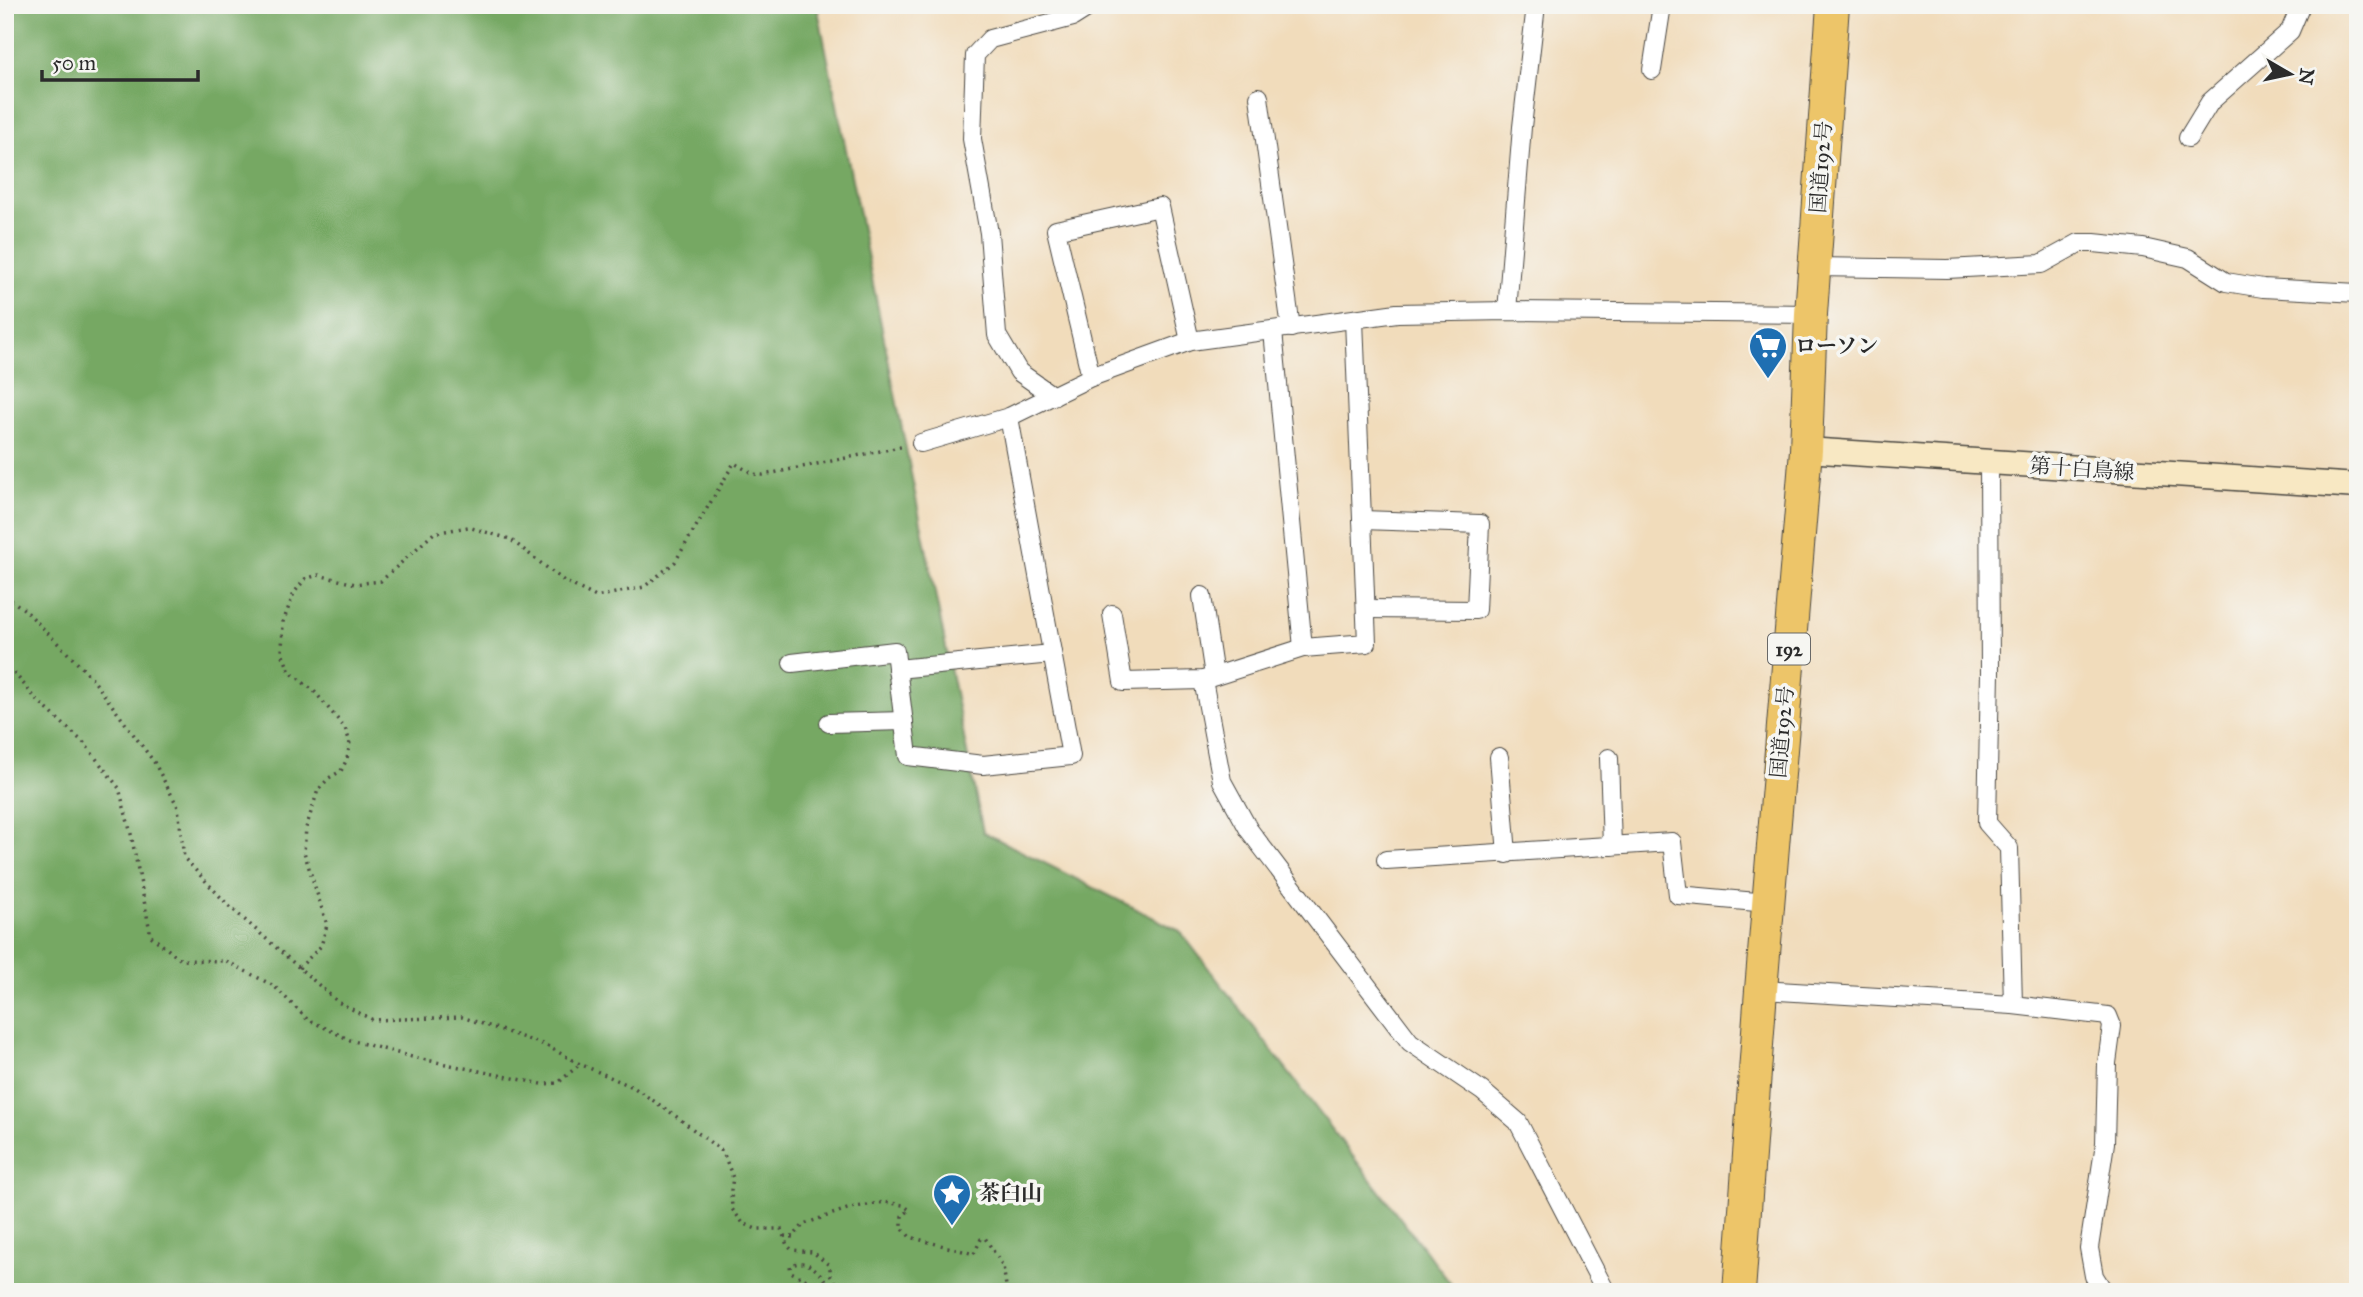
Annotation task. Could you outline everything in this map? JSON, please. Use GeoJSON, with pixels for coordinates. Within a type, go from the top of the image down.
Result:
{"type":"FeatureCollection","features":[{"type":"Feature","properties":{"kind":"highway","name":"国道192号"},"geometry":{"type":"LineString","coordinates":[[1739,1292],[1806,450],[1811,314],[1833,5]]}},
{"type":"Feature","properties":{"kind":"main road","name":"第十白鳥線"},"geometry":{"type":"LineString","coordinates":[[1806,450],[2358,486]]}},
{"type":"Feature","properties":{"kind":"street"},"geometry":{"type":"LineString","coordinates":[[1053,396],[1019,372],[997,335],[989,233],[972,139],[975,55],[990,39],[1073,17],[1092,5]]}},
{"type":"Feature","properties":{"kind":"street"},"geometry":{"type":"LineString","coordinates":[[1507,311],[1522,127],[1536,5]]}},
{"type":"Feature","properties":{"kind":"street"},"geometry":{"type":"LineString","coordinates":[[1652,71],[1662,5]]}},
{"type":"Feature","properties":{"kind":"street"},"geometry":{"type":"LineString","coordinates":[[2188,138],[2210,102],[2290,31],[2301,5]]}},
{"type":"Feature","properties":{"kind":"street"},"geometry":{"type":"LineString","coordinates":[[1259,97],[1291,328]]}},
{"type":"Feature","properties":{"kind":"street"},"geometry":{"type":"LineString","coordinates":[[1091,377],[1056,230],[1160,206],[1190,341]]}},
{"type":"Feature","properties":{"kind":"street"},"geometry":{"type":"LineString","coordinates":[[1814,267],[1947,269],[2041,264],[2079,243],[2094,243],[2143,248],[2188,258],[2226,282],[2263,288],[2358,293]]}},
{"type":"Feature","properties":{"kind":"street"},"geometry":{"type":"LineString","coordinates":[[921,443],[1009,417],[1091,377],[1190,341],[1397,313],[1507,311],[1811,314]]}},
{"type":"Feature","properties":{"kind":"street"},"geometry":{"type":"LineString","coordinates":[[1112,614],[1123,682],[1209,678],[1303,648],[1367,643],[1354,320]]}},
{"type":"Feature","properties":{"kind":"street"},"geometry":{"type":"LineString","coordinates":[[1273,331],[1303,648]]}},
{"type":"Feature","properties":{"kind":"street"},"geometry":{"type":"LineString","coordinates":[[792,663],[895,651],[908,755],[983,765],[1071,756],[1009,417]]}},
{"type":"Feature","properties":{"kind":"street"},"geometry":{"type":"LineString","coordinates":[[1989,463],[1987,823],[2009,848],[2013,1005]]}},
{"type":"Feature","properties":{"kind":"street"},"geometry":{"type":"LineString","coordinates":[[1362,520],[1480,524],[1476,610],[1366,609]]}},
{"type":"Feature","properties":{"kind":"street"},"geometry":{"type":"LineString","coordinates":[[1202,596],[1222,781],[1249,830],[1410,1042],[1482,1091],[1518,1122],[1606,1292]]}},
{"type":"Feature","properties":{"kind":"street"},"geometry":{"type":"LineString","coordinates":[[897,669],[1052,654]]}},
{"type":"Feature","properties":{"kind":"street"},"geometry":{"type":"LineString","coordinates":[[829,723],[904,721]]}},
{"type":"Feature","properties":{"kind":"street"},"geometry":{"type":"LineString","coordinates":[[1499,757],[1507,854]]}},
{"type":"Feature","properties":{"kind":"street"},"geometry":{"type":"LineString","coordinates":[[1609,758],[1612,846]]}},
{"type":"Feature","properties":{"kind":"street"},"geometry":{"type":"LineString","coordinates":[[1386,860],[1672,842],[1678,895],[1768,902]]}},
{"type":"Feature","properties":{"kind":"street"},"geometry":{"type":"LineString","coordinates":[[1761,990],[2013,1005],[2108,1016],[2112,1026],[2105,1143],[2089,1248],[2094,1276],[2104,1292]]}},
{"type":"Feature","properties":{"kind":"path"},"geometry":{"type":"LineString","coordinates":[[299,968],[321,946],[327,925],[304,852],[306,828],[318,790],[329,778],[341,771],[347,759],[350,742],[345,729],[314,691],[290,672],[282,653],[283,622],[294,593],[304,579],[318,575],[355,584],[381,581],[434,533],[468,527],[510,539],[564,581],[596,597],[644,587],[674,562],[734,463],[753,474],[763,475],[921,443]]}},
{"type":"Feature","properties":{"kind":"path"},"geometry":{"type":"LineString","coordinates":[[5,596],[25,610],[91,677],[154,762],[178,807],[184,858],[229,906],[338,1002],[373,1020],[462,1017],[545,1045],[633,1087],[723,1152],[733,1178],[732,1209],[743,1223],[756,1229],[781,1229],[792,1251],[813,1252],[830,1266],[830,1275],[841,1292]]}},
{"type":"Feature","properties":{"kind":"path"},"geometry":{"type":"LineString","coordinates":[[5,662],[37,700],[84,743],[119,788],[151,936],[181,960],[226,961],[274,986],[307,1018],[350,1040],[412,1057],[542,1084],[558,1083],[580,1064]]}},
{"type":"Feature","properties":{"kind":"path"},"geometry":{"type":"LineString","coordinates":[[784,1236],[793,1237],[804,1224],[850,1208],[885,1202],[903,1205],[909,1210],[902,1216],[902,1228],[910,1237],[974,1254],[981,1239],[985,1238],[990,1242],[1003,1266],[1007,1292]]}},
{"type":"Feature","properties":{"kind":"path"},"geometry":{"type":"LineString","coordinates":[[822,1292],[820,1287],[791,1272],[790,1266],[805,1262],[816,1269],[832,1292]]}},
{"type":"Feature","properties":{"kind":"green space"},"geometry":{"type":"Polygon","coordinates":[[[5,5],[817,5],[983,832],[1180,931],[1457,1292],[5,1292],[5,5]]]}},
{"type":"Feature","properties":{"kind":"place","name":"ローソン"},"geometry":{"type":"Point","coordinates":[1768,380]}},
{"type":"Feature","properties":{"kind":"place","name":"茶臼山"},"geometry":{"type":"Point","coordinates":[952,1227]}}]}
